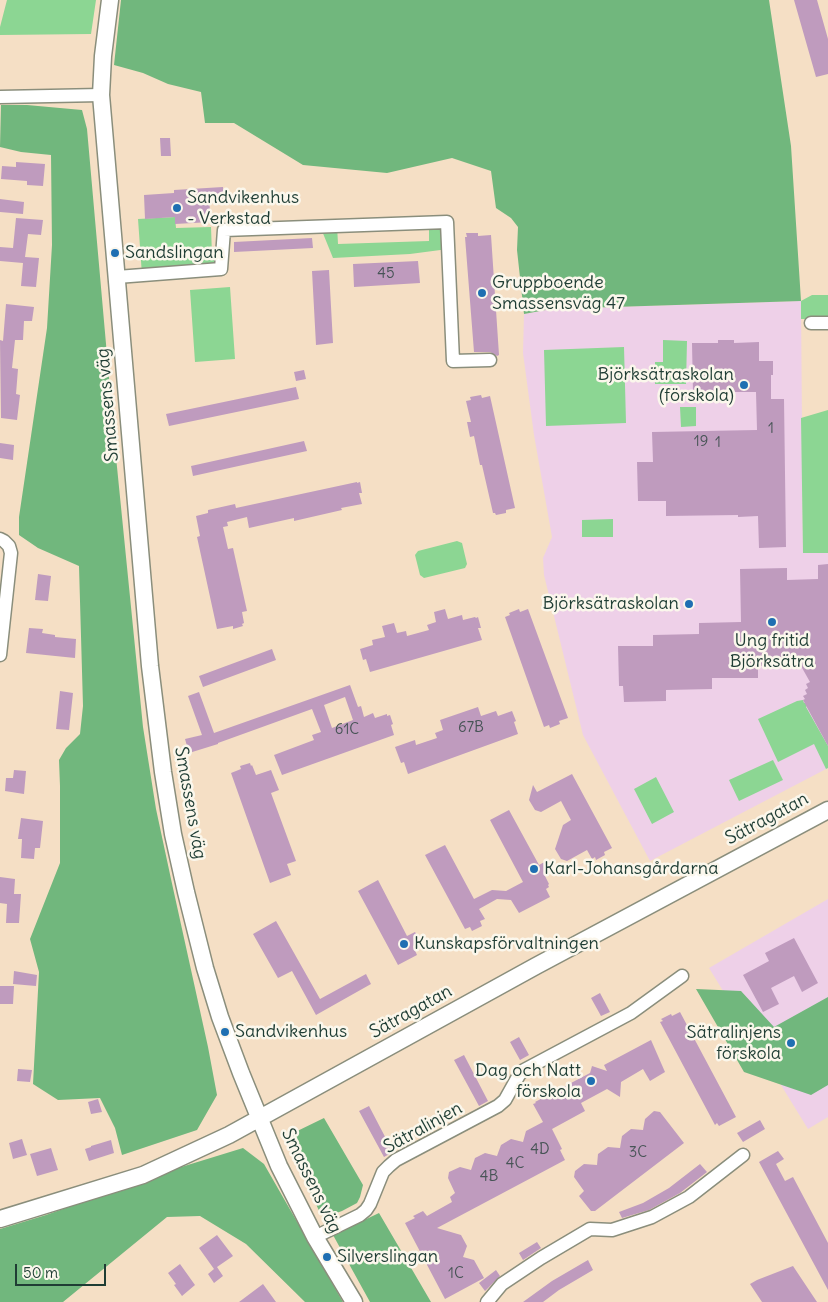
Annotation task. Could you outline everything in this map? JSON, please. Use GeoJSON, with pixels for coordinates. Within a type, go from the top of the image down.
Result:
{"type":"FeatureCollection","features":[{"type":"Feature","properties":{"kind":"street","name":"Smassens väg"},"geometry":{"type":"LineString","coordinates":[[110,0],[103,56],[101,95],[150,666],[164,781],[173,834],[205,968],[231,1048],[279,1166],[315,1237],[354,1302]]}},
{"type":"Feature","properties":{"kind":"street"},"geometry":{"type":"LineString","coordinates":[[0,96],[101,95]]}},
{"type":"Feature","properties":{"kind":"street"},"geometry":{"type":"LineString","coordinates":[[117,276],[221,268],[224,230],[447,222],[453,361],[490,360]]}},
{"type":"Feature","properties":{"kind":"street"},"geometry":{"type":"LineString","coordinates":[[811,323],[828,323]]}},
{"type":"Feature","properties":{"kind":"street"},"geometry":{"type":"LineString","coordinates":[[0,539],[9,546],[11,553],[0,655]]}},
{"type":"Feature","properties":{"kind":"street","name":"Sätragatan"},"geometry":{"type":"LineString","coordinates":[[0,1219],[70,1199],[142,1175],[229,1136],[536,966],[828,810]]}},
{"type":"Feature","properties":{"kind":"street","name":"Sätralinjen"},"geometry":{"type":"LineString","coordinates":[[315,1237],[366,1210],[383,1172],[388,1166],[403,1156],[498,1106],[505,1100],[519,1075],[524,1070],[631,1013],[682,976]]}},
{"type":"Feature","properties":{"kind":"street"},"geometry":{"type":"LineString","coordinates":[[487,1302],[502,1284],[540,1258],[590,1229],[612,1230],[652,1217],[689,1197],[743,1156]]}},
{"type":"Feature","properties":{"kind":"shaded area","name":"Björksätraskolan"},"geometry":{"type":"Polygon","coordinates":[[[801,301],[803,553],[828,553],[828,768],[650,861],[583,735],[544,575],[543,558],[552,537],[534,435],[523,353],[524,314],[551,309],[801,301]]]}},
{"type":"Feature","properties":{"kind":"shaded area","name":"Sätralinjens förskola"},"geometry":{"type":"Polygon","coordinates":[[[828,899],[828,1117],[808,1129],[709,968],[828,899]]]}},
{"type":"Feature","properties":{"kind":"green space"},"geometry":{"type":"Polygon","coordinates":[[[7,0],[96,0],[91,34],[0,35],[0,27],[7,0]]]}},
{"type":"Feature","properties":{"kind":"green space"},"geometry":{"type":"Polygon","coordinates":[[[121,0],[769,0],[791,146],[801,301],[551,309],[524,314],[517,250],[518,227],[511,218],[496,208],[491,171],[452,158],[387,173],[303,165],[234,123],[205,123],[201,92],[168,84],[143,73],[114,65],[121,0]]]}},
{"type":"Feature","properties":{"kind":"green space"},"geometry":{"type":"Polygon","coordinates":[[[1,105],[27,105],[82,110],[87,129],[116,457],[143,727],[156,809],[217,1095],[197,1130],[122,1155],[115,1128],[100,1098],[58,1100],[33,1084],[39,972],[30,939],[60,863],[59,760],[66,748],[80,734],[83,706],[79,566],[38,548],[19,535],[19,517],[47,328],[52,245],[51,155],[21,152],[0,147],[1,105]]]}},
{"type":"Feature","properties":{"kind":"green space"},"geometry":{"type":"Polygon","coordinates":[[[175,217],[176,228],[211,227],[212,255],[222,255],[221,269],[142,275],[138,219],[175,217]]]}},
{"type":"Feature","properties":{"kind":"green space"},"geometry":{"type":"Polygon","coordinates":[[[429,222],[434,222],[447,238],[448,249],[410,254],[333,258],[320,226],[337,225],[338,244],[429,241],[429,222]]]}},
{"type":"Feature","properties":{"kind":"green space"},"geometry":{"type":"Polygon","coordinates":[[[230,287],[235,359],[195,362],[190,290],[230,287]]]}},
{"type":"Feature","properties":{"kind":"green space"},"geometry":{"type":"Polygon","coordinates":[[[812,295],[828,295],[828,319],[801,319],[801,301],[812,295]]]}},
{"type":"Feature","properties":{"kind":"green space"},"geometry":{"type":"Polygon","coordinates":[[[663,340],[687,341],[686,384],[655,384],[655,362],[663,362],[663,340]]]}},
{"type":"Feature","properties":{"kind":"green space"},"geometry":{"type":"Polygon","coordinates":[[[624,347],[626,423],[546,426],[544,350],[624,347]]]}},
{"type":"Feature","properties":{"kind":"green space"},"geometry":{"type":"Polygon","coordinates":[[[680,407],[696,407],[696,426],[681,427],[680,407]]]}},
{"type":"Feature","properties":{"kind":"green space"},"geometry":{"type":"Polygon","coordinates":[[[828,410],[828,553],[803,553],[801,418],[828,410]]]}},
{"type":"Feature","properties":{"kind":"green space"},"geometry":{"type":"Polygon","coordinates":[[[613,519],[613,537],[582,537],[582,520],[613,519]]]}},
{"type":"Feature","properties":{"kind":"green space"},"geometry":{"type":"Polygon","coordinates":[[[457,541],[462,543],[467,564],[465,568],[424,578],[420,575],[415,555],[418,551],[457,541]]]}},
{"type":"Feature","properties":{"kind":"green space"},"geometry":{"type":"Polygon","coordinates":[[[803,700],[808,705],[806,707],[828,746],[828,768],[826,769],[814,744],[778,762],[758,719],[803,700]]]}},
{"type":"Feature","properties":{"kind":"green space"},"geometry":{"type":"Polygon","coordinates":[[[773,760],[783,780],[739,801],[729,780],[773,760]]]}},
{"type":"Feature","properties":{"kind":"green space"},"geometry":{"type":"Polygon","coordinates":[[[656,777],[674,812],[652,824],[634,789],[656,777]]]}},
{"type":"Feature","properties":{"kind":"green space"},"geometry":{"type":"Polygon","coordinates":[[[696,989],[741,991],[774,1027],[828,997],[828,1085],[811,1095],[744,1072],[696,989]]]}},
{"type":"Feature","properties":{"kind":"green space"},"geometry":{"type":"Polygon","coordinates":[[[324,1118],[363,1185],[357,1203],[328,1216],[321,1215],[285,1137],[324,1118]]]}},
{"type":"Feature","properties":{"kind":"green space"},"geometry":{"type":"Polygon","coordinates":[[[243,1148],[264,1164],[343,1302],[305,1302],[246,1244],[200,1216],[167,1217],[63,1302],[0,1302],[0,1229],[46,1215],[178,1168],[243,1148]]]}},
{"type":"Feature","properties":{"kind":"green space"},"geometry":{"type":"Polygon","coordinates":[[[379,1213],[431,1302],[370,1302],[333,1235],[379,1213]]]}},
{"type":"Feature","properties":{"kind":"building"},"geometry":{"type":"Polygon","coordinates":[[[794,0],[817,0],[828,39],[828,74],[816,77],[794,0]]]}},
{"type":"Feature","properties":{"kind":"building"},"geometry":{"type":"Polygon","coordinates":[[[160,138],[170,138],[171,156],[161,156],[160,138]]]}},
{"type":"Feature","properties":{"kind":"building"},"geometry":{"type":"Polygon","coordinates":[[[16,162],[45,164],[43,186],[27,185],[27,181],[1,179],[2,166],[16,167],[16,162]]]}},
{"type":"Feature","properties":{"kind":"building","name":"Sandvikenhus - Verkstad"},"geometry":{"type":"Polygon","coordinates":[[[223,187],[224,199],[209,199],[211,222],[175,224],[175,217],[145,219],[144,195],[174,193],[174,190],[223,187]]]}},
{"type":"Feature","properties":{"kind":"building"},"geometry":{"type":"Polygon","coordinates":[[[0,199],[24,202],[23,214],[0,212],[0,199]]]}},
{"type":"Feature","properties":{"kind":"building"},"geometry":{"type":"Polygon","coordinates":[[[16,218],[43,220],[41,235],[28,234],[25,257],[39,258],[36,287],[21,286],[23,263],[0,261],[0,247],[13,248],[16,218]]]}},
{"type":"Feature","properties":{"kind":"building","name":"Gruppboende Smassensväg 47"},"geometry":{"type":"Polygon","coordinates":[[[466,233],[478,233],[478,236],[491,235],[499,355],[497,356],[490,352],[474,352],[466,233]]]}},
{"type":"Feature","properties":{"kind":"building"},"geometry":{"type":"Polygon","coordinates":[[[312,238],[313,248],[234,252],[234,242],[312,238]]]}},
{"type":"Feature","properties":{"kind":"building"},"geometry":{"type":"Polygon","coordinates":[[[418,261],[420,283],[354,287],[353,264],[418,261]]]}},
{"type":"Feature","properties":{"kind":"building"},"geometry":{"type":"Polygon","coordinates":[[[329,270],[333,343],[316,345],[312,271],[329,270]]]}},
{"type":"Feature","properties":{"kind":"building"},"geometry":{"type":"Polygon","coordinates":[[[6,304],[34,307],[32,321],[24,321],[23,340],[15,340],[12,368],[18,369],[16,394],[20,395],[17,420],[1,418],[0,340],[3,341],[6,304]]]}},
{"type":"Feature","properties":{"kind":"building"},"geometry":{"type":"Polygon","coordinates":[[[718,340],[734,340],[734,343],[759,342],[759,361],[773,361],[771,399],[784,399],[786,547],[759,548],[758,516],[666,516],[666,501],[638,501],[637,462],[653,462],[652,432],[757,430],[756,392],[735,392],[735,395],[719,395],[719,392],[693,393],[692,343],[718,343],[718,340]]]}},
{"type":"Feature","properties":{"kind":"building"},"geometry":{"type":"Polygon","coordinates":[[[304,370],[306,379],[296,381],[294,372],[304,370]]]}},
{"type":"Feature","properties":{"kind":"building"},"geometry":{"type":"Polygon","coordinates":[[[296,387],[299,399],[169,426],[166,414],[296,387]]]}},
{"type":"Feature","properties":{"kind":"building"},"geometry":{"type":"Polygon","coordinates":[[[481,395],[482,398],[490,396],[515,508],[506,510],[506,513],[496,515],[493,513],[474,436],[470,437],[467,422],[471,422],[466,401],[471,400],[470,397],[481,395]]]}},
{"type":"Feature","properties":{"kind":"building"},"geometry":{"type":"Polygon","coordinates":[[[304,441],[307,451],[193,476],[191,466],[304,441]]]}},
{"type":"Feature","properties":{"kind":"building"},"geometry":{"type":"Polygon","coordinates":[[[0,443],[14,445],[13,460],[0,458],[0,443]]]}},
{"type":"Feature","properties":{"kind":"building"},"geometry":{"type":"Polygon","coordinates":[[[360,482],[362,493],[359,493],[362,504],[294,521],[294,518],[249,528],[247,517],[227,522],[228,526],[223,527],[228,549],[233,548],[247,611],[242,612],[243,626],[233,629],[233,626],[217,629],[197,537],[200,536],[196,516],[208,513],[208,510],[235,504],[236,508],[360,482]]]}},
{"type":"Feature","properties":{"kind":"building"},"geometry":{"type":"Polygon","coordinates":[[[828,564],[828,746],[803,700],[805,699],[803,696],[807,694],[805,690],[808,688],[806,684],[810,682],[801,666],[758,666],[758,678],[712,678],[712,689],[666,690],[666,701],[624,702],[623,686],[619,686],[618,646],[653,646],[653,635],[699,634],[699,623],[741,622],[740,569],[787,568],[787,580],[818,579],[818,565],[828,564]]]}},
{"type":"Feature","properties":{"kind":"building"},"geometry":{"type":"Polygon","coordinates":[[[38,574],[51,576],[48,601],[35,600],[38,574]]]}},
{"type":"Feature","properties":{"kind":"building"},"geometry":{"type":"Polygon","coordinates":[[[445,609],[448,619],[462,615],[463,620],[478,617],[481,628],[478,628],[482,640],[370,672],[366,659],[363,660],[360,649],[373,645],[372,640],[385,637],[382,626],[394,623],[397,633],[406,631],[407,636],[429,630],[427,625],[436,622],[434,612],[445,609]]]}},
{"type":"Feature","properties":{"kind":"building"},"geometry":{"type":"Polygon","coordinates":[[[519,609],[520,612],[528,609],[568,718],[559,721],[560,724],[550,728],[549,725],[544,727],[505,617],[519,609]]]}},
{"type":"Feature","properties":{"kind":"building"},"geometry":{"type":"Polygon","coordinates":[[[29,628],[43,629],[42,633],[55,635],[55,637],[76,639],[75,658],[26,653],[29,628]]]}},
{"type":"Feature","properties":{"kind":"building"},"geometry":{"type":"Polygon","coordinates":[[[272,649],[276,660],[203,687],[199,676],[272,649]]]}},
{"type":"Feature","properties":{"kind":"building"},"geometry":{"type":"Polygon","coordinates":[[[350,685],[358,707],[361,706],[364,717],[373,713],[375,718],[387,714],[387,716],[390,715],[394,735],[282,775],[274,755],[314,740],[312,735],[321,732],[312,709],[189,753],[185,739],[202,735],[188,696],[199,692],[214,733],[350,685]],[[345,697],[324,705],[332,728],[353,720],[345,697]]]}},
{"type":"Feature","properties":{"kind":"building"},"geometry":{"type":"Polygon","coordinates":[[[60,691],[73,693],[69,730],[56,729],[60,691]]]}},
{"type":"Feature","properties":{"kind":"building"},"geometry":{"type":"Polygon","coordinates":[[[478,707],[481,716],[496,711],[498,716],[512,711],[518,734],[408,774],[404,762],[401,763],[395,747],[415,740],[416,745],[437,738],[435,733],[443,730],[440,720],[478,707]]]}},
{"type":"Feature","properties":{"kind":"building"},"geometry":{"type":"Polygon","coordinates":[[[250,763],[256,775],[271,770],[279,790],[271,793],[296,861],[287,864],[291,875],[270,883],[231,773],[241,769],[240,766],[250,763]]]}},
{"type":"Feature","properties":{"kind":"building"},"geometry":{"type":"Polygon","coordinates":[[[14,770],[26,771],[24,794],[5,791],[6,778],[13,778],[14,770]]]}},
{"type":"Feature","properties":{"kind":"building"},"geometry":{"type":"Polygon","coordinates":[[[572,774],[612,848],[604,852],[605,855],[596,860],[595,857],[592,859],[587,850],[567,861],[561,859],[555,849],[563,825],[571,820],[561,801],[541,812],[535,810],[529,800],[533,785],[537,792],[572,774]]]}},
{"type":"Feature","properties":{"kind":"building","name":"Karl-Johansgårdarna"},"geometry":{"type":"Polygon","coordinates":[[[509,810],[539,865],[548,860],[553,870],[545,876],[549,884],[549,887],[546,889],[550,897],[519,913],[511,900],[497,899],[479,909],[485,919],[480,921],[482,926],[472,931],[470,927],[465,929],[425,855],[445,845],[474,899],[492,890],[506,891],[523,882],[490,820],[509,810]]]}},
{"type":"Feature","properties":{"kind":"building"},"geometry":{"type":"Polygon","coordinates":[[[21,818],[43,821],[40,848],[35,848],[34,859],[21,858],[22,839],[18,839],[21,818]]]}},
{"type":"Feature","properties":{"kind":"building"},"geometry":{"type":"Polygon","coordinates":[[[0,877],[15,879],[14,894],[21,894],[19,923],[6,923],[7,904],[0,903],[0,877]]]}},
{"type":"Feature","properties":{"kind":"building"},"geometry":{"type":"Polygon","coordinates":[[[378,880],[407,936],[415,932],[421,942],[413,946],[417,955],[398,965],[358,891],[378,880]]]}},
{"type":"Feature","properties":{"kind":"building"},"geometry":{"type":"Polygon","coordinates":[[[276,921],[320,999],[366,974],[371,984],[316,1015],[292,971],[278,978],[253,934],[276,921]]]}},
{"type":"Feature","properties":{"kind":"building","name":"Sätralinjens förskola"},"geometry":{"type":"Polygon","coordinates":[[[794,938],[818,983],[802,992],[794,976],[771,988],[779,1004],[763,1012],[743,975],[769,961],[765,953],[794,938]]]}},
{"type":"Feature","properties":{"kind":"building"},"geometry":{"type":"Polygon","coordinates":[[[14,971],[37,975],[36,986],[13,984],[14,971]]]}},
{"type":"Feature","properties":{"kind":"building"},"geometry":{"type":"Polygon","coordinates":[[[0,986],[14,986],[13,1004],[0,1004],[0,986]]]}},
{"type":"Feature","properties":{"kind":"building"},"geometry":{"type":"Polygon","coordinates":[[[600,993],[610,1012],[601,1016],[591,998],[600,993]]]}},
{"type":"Feature","properties":{"kind":"building"},"geometry":{"type":"Polygon","coordinates":[[[680,1012],[736,1117],[719,1126],[717,1123],[715,1125],[660,1022],[663,1021],[661,1019],[671,1014],[672,1016],[680,1012]]]}},
{"type":"Feature","properties":{"kind":"building"},"geometry":{"type":"Polygon","coordinates":[[[519,1037],[529,1055],[520,1060],[510,1042],[519,1037]]]}},
{"type":"Feature","properties":{"kind":"building"},"geometry":{"type":"Polygon","coordinates":[[[651,1040],[665,1072],[650,1081],[643,1069],[621,1082],[620,1097],[607,1089],[581,1103],[585,1111],[552,1129],[565,1160],[437,1228],[461,1235],[467,1246],[463,1257],[474,1260],[484,1278],[445,1299],[405,1223],[423,1211],[427,1216],[452,1202],[450,1197],[455,1193],[448,1178],[449,1172],[460,1167],[471,1170],[475,1158],[485,1153],[497,1156],[501,1145],[511,1139],[523,1142],[526,1131],[543,1122],[533,1104],[535,1102],[590,1073],[592,1066],[607,1071],[604,1065],[651,1040]]]}},
{"type":"Feature","properties":{"kind":"building"},"geometry":{"type":"Polygon","coordinates":[[[464,1055],[488,1101],[479,1106],[454,1060],[464,1055]]]}},
{"type":"Feature","properties":{"kind":"building"},"geometry":{"type":"Polygon","coordinates":[[[18,1069],[32,1070],[30,1082],[17,1081],[18,1069]]]}},
{"type":"Feature","properties":{"kind":"building"},"geometry":{"type":"Polygon","coordinates":[[[98,1099],[102,1112],[91,1114],[88,1102],[98,1099]]]}},
{"type":"Feature","properties":{"kind":"building"},"geometry":{"type":"Polygon","coordinates":[[[369,1106],[393,1152],[384,1157],[359,1111],[369,1106]]]}},
{"type":"Feature","properties":{"kind":"building"},"geometry":{"type":"Polygon","coordinates":[[[654,1111],[660,1112],[684,1143],[595,1211],[591,1211],[579,1196],[584,1191],[574,1177],[575,1171],[584,1164],[597,1165],[598,1154],[608,1147],[620,1148],[622,1136],[631,1129],[643,1130],[645,1119],[654,1111]]]}},
{"type":"Feature","properties":{"kind":"building"},"geometry":{"type":"Polygon","coordinates":[[[760,1120],[765,1129],[743,1142],[737,1133],[760,1120]]]}},
{"type":"Feature","properties":{"kind":"building"},"geometry":{"type":"Polygon","coordinates":[[[22,1139],[27,1155],[13,1159],[9,1143],[22,1139]]]}},
{"type":"Feature","properties":{"kind":"building"},"geometry":{"type":"Polygon","coordinates":[[[111,1140],[114,1153],[89,1161],[85,1149],[111,1140]]]}},
{"type":"Feature","properties":{"kind":"building"},"geometry":{"type":"Polygon","coordinates":[[[51,1148],[58,1170],[37,1176],[30,1154],[51,1148]]]}},
{"type":"Feature","properties":{"kind":"building"},"geometry":{"type":"Polygon","coordinates":[[[778,1151],[784,1159],[776,1164],[785,1181],[793,1177],[828,1243],[828,1290],[759,1162],[778,1151]]]}},
{"type":"Feature","properties":{"kind":"building"},"geometry":{"type":"Polygon","coordinates":[[[700,1164],[707,1172],[680,1193],[649,1210],[622,1218],[619,1212],[643,1203],[669,1188],[700,1164]]]}},
{"type":"Feature","properties":{"kind":"building"},"geometry":{"type":"Polygon","coordinates":[[[217,1235],[233,1256],[217,1267],[223,1276],[214,1283],[208,1274],[214,1269],[199,1248],[217,1235]]]}},
{"type":"Feature","properties":{"kind":"building"},"geometry":{"type":"Polygon","coordinates":[[[537,1242],[541,1248],[523,1260],[519,1253],[537,1242]]]}},
{"type":"Feature","properties":{"kind":"building"},"geometry":{"type":"Polygon","coordinates":[[[588,1260],[593,1270],[543,1302],[523,1302],[552,1281],[588,1260]]]}},
{"type":"Feature","properties":{"kind":"building"},"geometry":{"type":"Polygon","coordinates":[[[180,1264],[195,1285],[182,1296],[168,1273],[180,1264]]]}},
{"type":"Feature","properties":{"kind":"building"},"geometry":{"type":"Polygon","coordinates":[[[793,1266],[817,1302],[762,1302],[750,1284],[793,1266]]]}},
{"type":"Feature","properties":{"kind":"building"},"geometry":{"type":"Polygon","coordinates":[[[496,1270],[500,1276],[485,1291],[479,1283],[496,1270]]]}},
{"type":"Feature","properties":{"kind":"building"},"geometry":{"type":"Polygon","coordinates":[[[263,1284],[276,1302],[239,1302],[263,1284]]]}},
{"type":"Feature","properties":{"kind":"place","name":"Sandvikenhus - Verkstad"},"geometry":{"type":"Point","coordinates":[177,208]}},
{"type":"Feature","properties":{"kind":"place","name":"Sandslingan"},"geometry":{"type":"Point","coordinates":[115,253]}},
{"type":"Feature","properties":{"kind":"place","name":"Gruppboende Smassensväg 47"},"geometry":{"type":"Point","coordinates":[482,293]}},
{"type":"Feature","properties":{"kind":"place","name":"Björksätraskolan (förskola)"},"geometry":{"type":"Point","coordinates":[744,385]}},
{"type":"Feature","properties":{"kind":"place","name":"Björksätraskolan"},"geometry":{"type":"Point","coordinates":[689,604]}},
{"type":"Feature","properties":{"kind":"place","name":"Ung fritid Björksätra"},"geometry":{"type":"Point","coordinates":[772,622]}},
{"type":"Feature","properties":{"kind":"place","name":"Karl-Johansgårdarna"},"geometry":{"type":"Point","coordinates":[534,869]}},
{"type":"Feature","properties":{"kind":"place","name":"Kunskapsförvaltningen"},"geometry":{"type":"Point","coordinates":[404,944]}},
{"type":"Feature","properties":{"kind":"place","name":"Sandvikenhus"},"geometry":{"type":"Point","coordinates":[225,1032]}},
{"type":"Feature","properties":{"kind":"place","name":"Sätralinjens förskola"},"geometry":{"type":"Point","coordinates":[791,1043]}},
{"type":"Feature","properties":{"kind":"place","name":"Dag och Natt förskola"},"geometry":{"type":"Point","coordinates":[591,1081]}},
{"type":"Feature","properties":{"kind":"place","name":"Silverslingan"},"geometry":{"type":"Point","coordinates":[327,1257]}}]}
